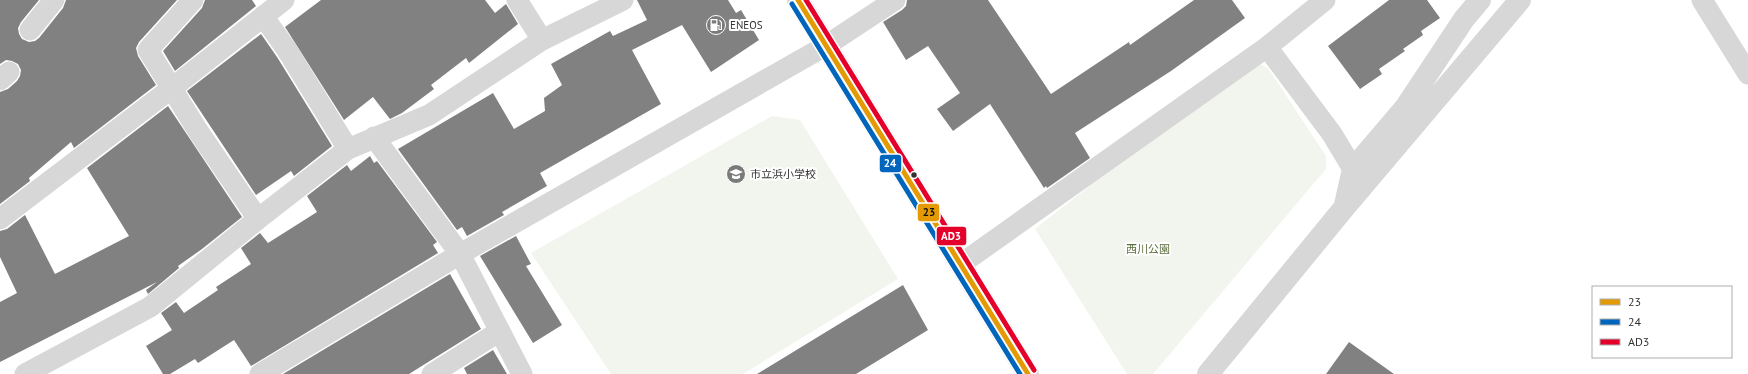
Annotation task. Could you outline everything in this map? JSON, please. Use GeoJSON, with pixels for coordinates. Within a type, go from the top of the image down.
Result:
{"type":"FeatureCollection","features":[{"type":"Feature","properties":{"kind":"street"},"geometry":{"type":"LineString","coordinates":[[30,30],[54,0]]}},
{"type":"Feature","properties":{"kind":"street"},"geometry":{"type":"LineString","coordinates":[[193,0],[148,50],[198,131],[258,219]]}},
{"type":"Feature","properties":{"kind":"street"},"geometry":{"type":"LineString","coordinates":[[517,0],[542,40]]}},
{"type":"Feature","properties":{"kind":"street"},"geometry":{"type":"LineString","coordinates":[[25,374],[150,307],[258,219],[348,149],[429,115],[542,40],[623,0]]}},
{"type":"Feature","properties":{"kind":"street"},"geometry":{"type":"LineString","coordinates":[[798,0],[1028,374]]}},
{"type":"Feature","properties":{"kind":"street"},"geometry":{"type":"LineString","coordinates":[[260,374],[460,254],[827,45],[895,0]]}},
{"type":"Feature","properties":{"kind":"street"},"geometry":{"type":"LineString","coordinates":[[961,264],[1267,47],[1325,0]]}},
{"type":"Feature","properties":{"kind":"street"},"geometry":{"type":"LineString","coordinates":[[1344,208],[1353,168],[1404,108],[1464,19],[1480,0]]}},
{"type":"Feature","properties":{"kind":"street"},"geometry":{"type":"LineString","coordinates":[[1208,374],[1344,208],[1520,0]]}},
{"type":"Feature","properties":{"kind":"street"},"geometry":{"type":"LineString","coordinates":[[1702,0],[1748,74]]}},
{"type":"Feature","properties":{"kind":"street"},"geometry":{"type":"LineString","coordinates":[[0,219],[172,88],[270,7],[288,50],[348,149]]}},
{"type":"Feature","properties":{"kind":"street"},"geometry":{"type":"LineString","coordinates":[[1267,47],[1332,134],[1353,168]]}},
{"type":"Feature","properties":{"kind":"street"},"geometry":{"type":"LineString","coordinates":[[374,137],[460,254],[522,374]]}},
{"type":"Feature","properties":{"kind":"street"},"geometry":{"type":"LineString","coordinates":[[432,374],[500,331]]}},
{"type":"Feature","properties":{"kind":"green space","name":"西川公園"},"geometry":{"type":"Polygon","coordinates":[[[1257,63],[1268,68],[1326,156],[1326,169],[1153,374],[1127,374],[1035,229],[1228,77],[1257,63]]]}},
{"type":"Feature","properties":{"kind":"green space","name":"市立浜小学校"},"geometry":{"type":"Polygon","coordinates":[[[772,116],[800,120],[898,279],[743,374],[611,374],[531,253],[772,116]]]}},
{"type":"Feature","properties":{"kind":"building"},"geometry":{"type":"Polygon","coordinates":[[[0,0],[39,0],[18,28],[22,39],[29,42],[35,41],[39,38],[63,8],[66,0],[177,0],[139,42],[136,48],[138,56],[156,85],[74,148],[71,142],[29,178],[30,181],[0,204],[0,92],[8,89],[17,81],[21,70],[18,64],[12,61],[6,60],[0,64],[0,0]]]}},
{"type":"Feature","properties":{"kind":"building"},"geometry":{"type":"Polygon","coordinates":[[[205,0],[252,0],[256,6],[175,71],[163,51],[202,8],[205,0]]]}},
{"type":"Feature","properties":{"kind":"building"},"geometry":{"type":"Polygon","coordinates":[[[321,0],[485,0],[495,13],[506,4],[518,24],[469,63],[466,58],[431,85],[434,89],[402,113],[390,119],[373,97],[344,120],[285,27],[321,0]]]}},
{"type":"Feature","properties":{"kind":"building"},"geometry":{"type":"Polygon","coordinates":[[[637,0],[728,0],[736,13],[741,10],[759,40],[711,72],[682,25],[632,50],[661,104],[540,173],[547,186],[502,212],[504,215],[467,236],[462,227],[457,230],[398,149],[493,93],[514,129],[545,111],[544,98],[562,85],[551,64],[610,31],[613,36],[647,20],[637,0]]]}},
{"type":"Feature","properties":{"kind":"building"},"geometry":{"type":"Polygon","coordinates":[[[907,0],[988,0],[1051,94],[1129,42],[1130,45],[1194,0],[1232,0],[1245,18],[1171,71],[1075,133],[1090,158],[1047,188],[1046,186],[1044,188],[990,104],[953,131],[937,109],[960,93],[928,46],[906,60],[883,22],[902,10],[906,6],[907,0]]]}},
{"type":"Feature","properties":{"kind":"building"},"geometry":{"type":"Polygon","coordinates":[[[1389,0],[1427,0],[1440,18],[1421,31],[1423,35],[1403,49],[1405,51],[1379,69],[1382,74],[1360,89],[1328,46],[1389,0]]]}},
{"type":"Feature","properties":{"kind":"building"},"geometry":{"type":"Polygon","coordinates":[[[261,34],[332,146],[294,176],[291,171],[256,195],[187,91],[261,34]]]}},
{"type":"Feature","properties":{"kind":"building"},"geometry":{"type":"Polygon","coordinates":[[[168,106],[242,217],[178,266],[179,268],[148,294],[146,290],[157,282],[0,362],[0,302],[17,293],[0,257],[0,231],[7,229],[25,215],[55,274],[129,236],[87,168],[168,106]]]}},
{"type":"Feature","properties":{"kind":"building"},"geometry":{"type":"Polygon","coordinates":[[[370,156],[374,163],[377,161],[437,242],[433,245],[438,253],[251,366],[234,340],[198,363],[195,359],[170,374],[163,374],[146,346],[172,330],[161,313],[176,302],[184,313],[218,290],[216,287],[251,264],[241,248],[260,233],[268,243],[317,212],[307,196],[347,165],[351,171],[370,156]]]}},
{"type":"Feature","properties":{"kind":"building"},"geometry":{"type":"Polygon","coordinates":[[[516,236],[531,264],[526,266],[562,325],[533,343],[480,256],[516,236]]]}},
{"type":"Feature","properties":{"kind":"building"},"geometry":{"type":"Polygon","coordinates":[[[450,274],[481,329],[409,374],[283,374],[450,274]]]}},
{"type":"Feature","properties":{"kind":"building"},"geometry":{"type":"Polygon","coordinates":[[[903,285],[928,330],[856,374],[757,374],[903,285]]]}},
{"type":"Feature","properties":{"kind":"building"},"geometry":{"type":"Polygon","coordinates":[[[1349,342],[1394,374],[1326,374],[1349,342]]]}},
{"type":"Feature","properties":{"kind":"building"},"geometry":{"type":"Polygon","coordinates":[[[493,350],[507,374],[467,374],[464,368],[493,350]]]}},
{"type":"Feature","properties":{"kind":"transit line","name":"23"},"geometry":{"type":"LineString","coordinates":[[798,0],[1028,374]]}},
{"type":"Feature","properties":{"kind":"transit line","name":"AD3"},"geometry":{"type":"LineString","coordinates":[[806,0],[1034,370]]}},
{"type":"Feature","properties":{"kind":"transit line","name":"24"},"geometry":{"type":"LineString","coordinates":[[792,4],[1020,374]]}},
{"type":"Feature","properties":{"kind":"place","name":"ENEOS"},"geometry":{"type":"Point","coordinates":[716,25]}},
{"type":"Feature","properties":{"kind":"place","name":"市立浜小学校"},"geometry":{"type":"Point","coordinates":[736,174]}}]}
